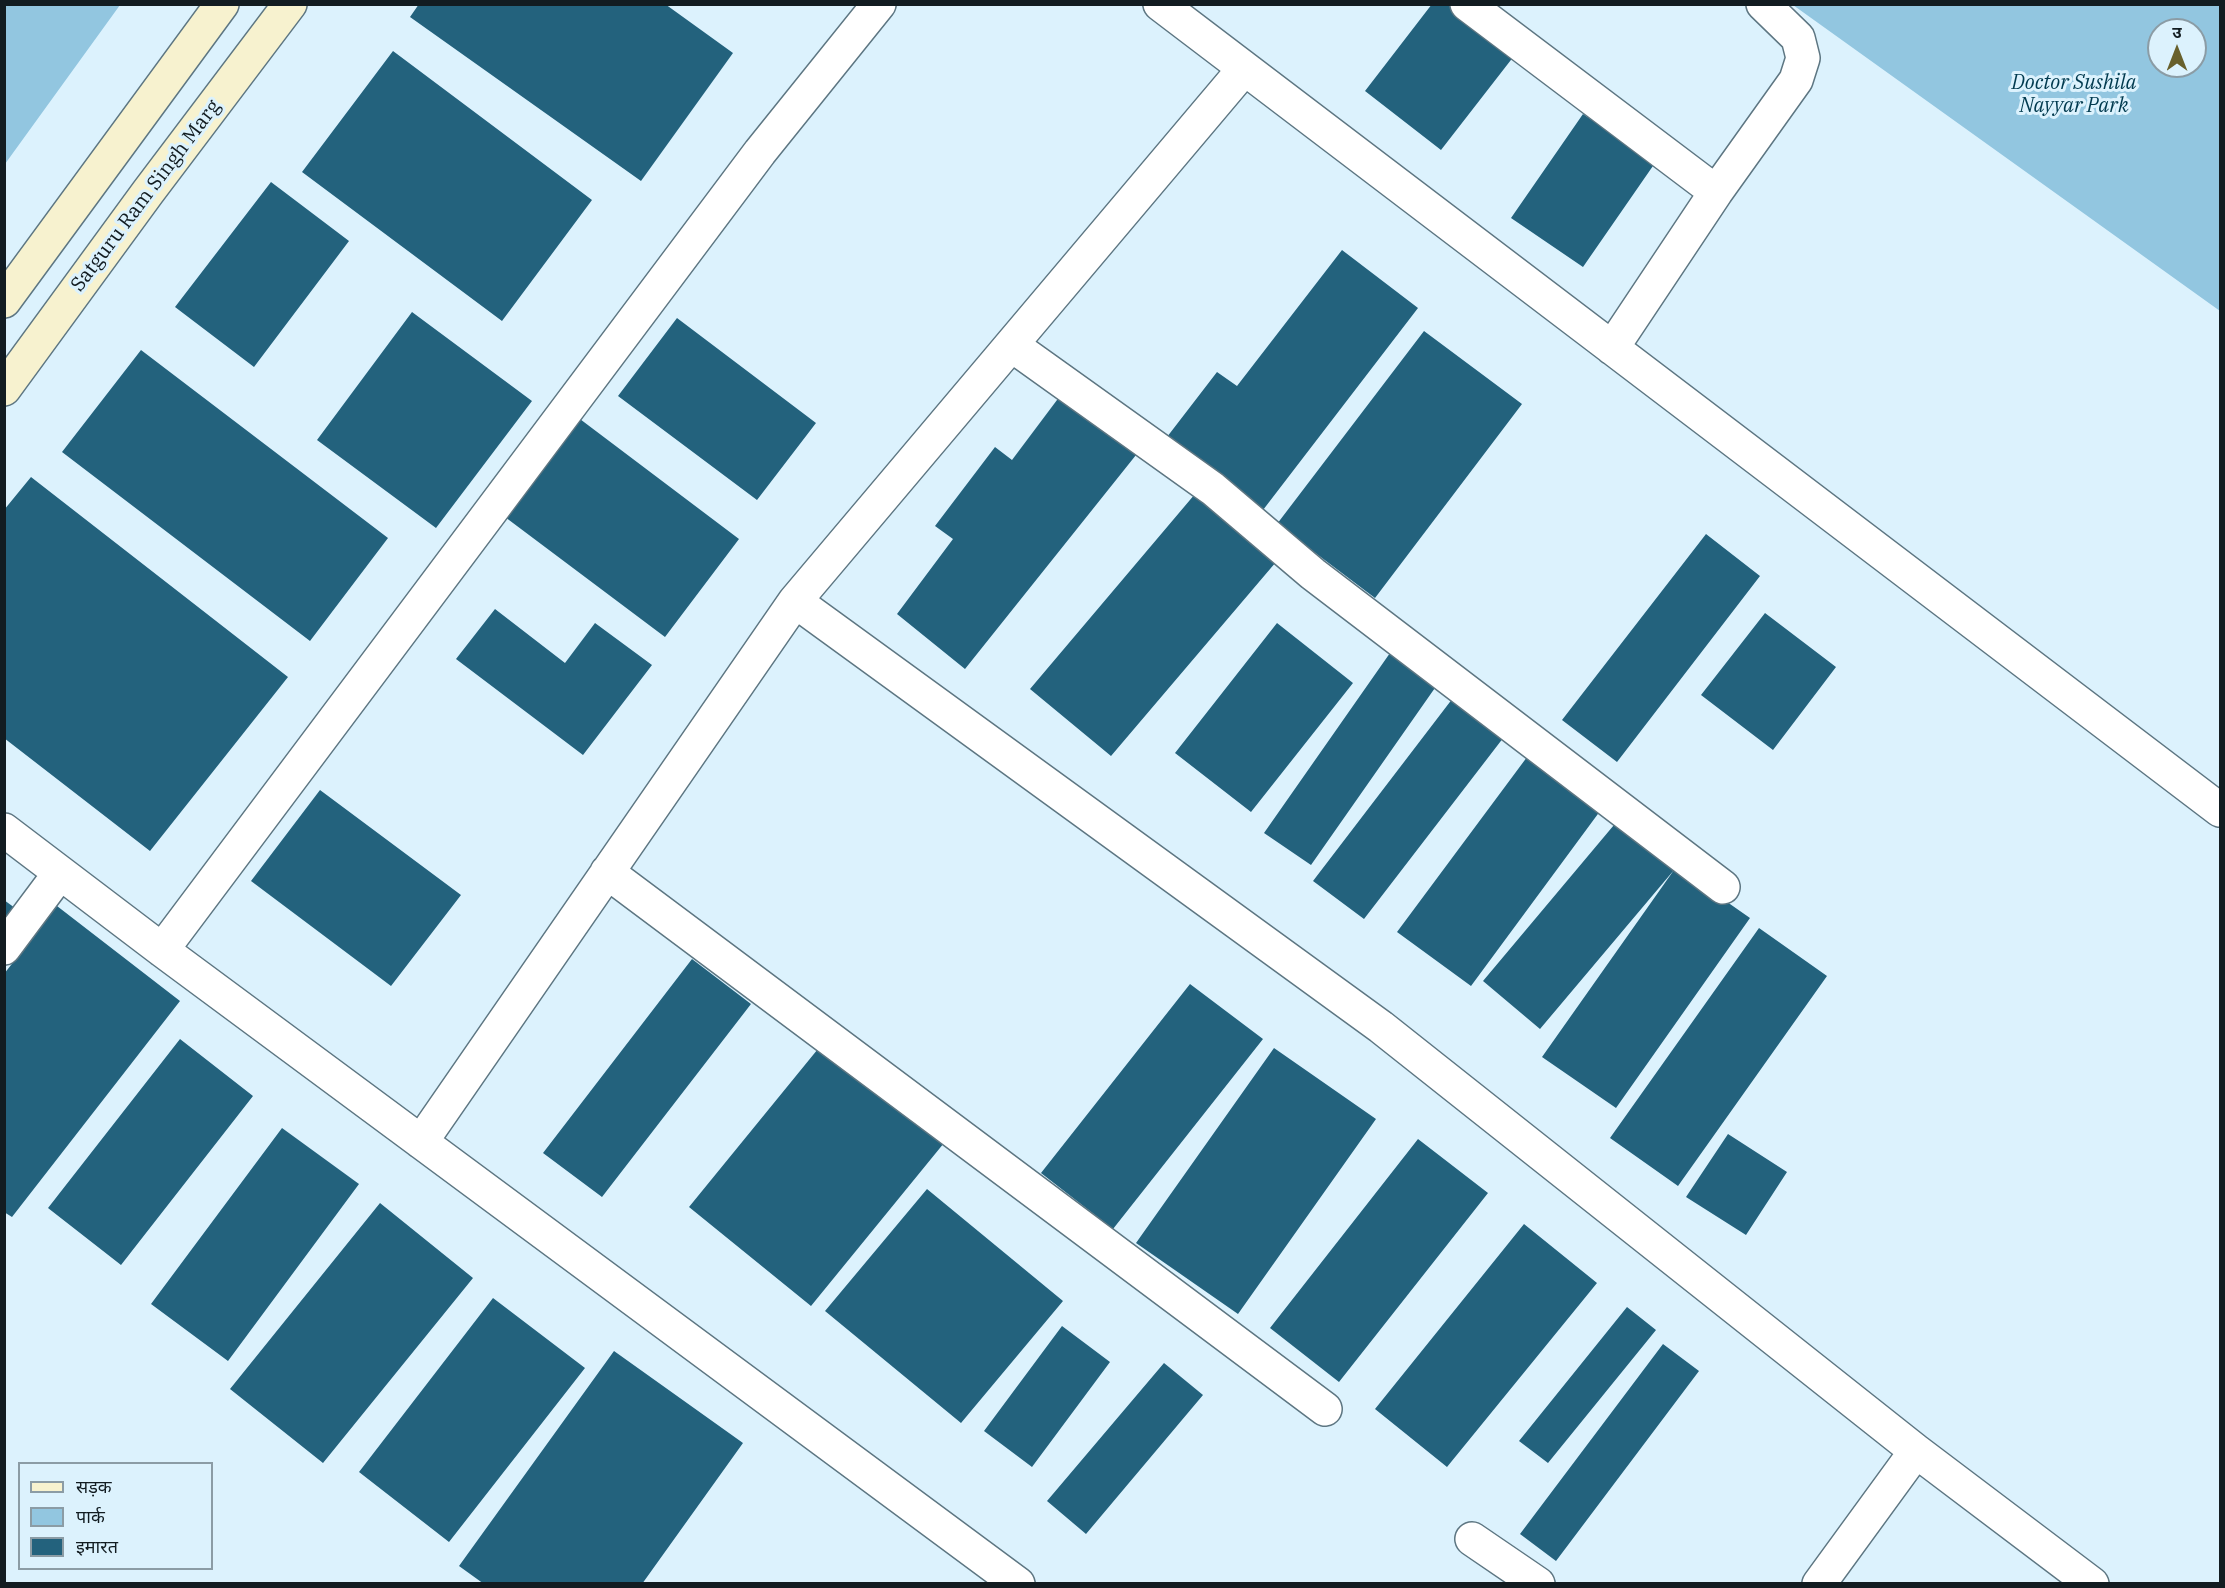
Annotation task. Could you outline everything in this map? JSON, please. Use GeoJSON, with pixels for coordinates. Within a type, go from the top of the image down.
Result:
{"type":"FeatureCollection","features":[{"type":"Feature","properties":{"kind":"main road"},"geometry":{"type":"LineString","coordinates":[[4,301],[222,4]]}},
{"type":"Feature","properties":{"kind":"main road","name":"Satguru Ram Singh Marg"},"geometry":{"type":"LineString","coordinates":[[4,389],[148,192],[290,4]]}},
{"type":"Feature","properties":{"kind":"street"},"geometry":{"type":"LineString","coordinates":[[162,950],[752,161],[879,4]]}},
{"type":"Feature","properties":{"kind":"street"},"geometry":{"type":"LineString","coordinates":[[1160,4],[2220,810]]}},
{"type":"Feature","properties":{"kind":"street"},"geometry":{"type":"LineString","coordinates":[[1467,4],[1716,192]]}},
{"type":"Feature","properties":{"kind":"street"},"geometry":{"type":"LineString","coordinates":[[1612,348],[1716,192],[1796,80],[1803,58],[1798,38],[1763,4]]}},
{"type":"Feature","properties":{"kind":"street"},"geometry":{"type":"LineString","coordinates":[[421,1142],[795,602],[1244,69]]}},
{"type":"Feature","properties":{"kind":"street"},"geometry":{"type":"LineString","coordinates":[[1013,346],[1213,489],[1313,574],[1723,887]]}},
{"type":"Feature","properties":{"kind":"street"},"geometry":{"type":"LineString","coordinates":[[795,602],[1381,1027],[1916,1451],[2092,1584]]}},
{"type":"Feature","properties":{"kind":"street"},"geometry":{"type":"LineString","coordinates":[[4,830],[162,950],[1018,1584]]}},
{"type":"Feature","properties":{"kind":"street"},"geometry":{"type":"LineString","coordinates":[[607,872],[1325,1409]]}},
{"type":"Feature","properties":{"kind":"street"},"geometry":{"type":"LineString","coordinates":[[4,948],[60,873]]}},
{"type":"Feature","properties":{"kind":"street"},"geometry":{"type":"LineString","coordinates":[[1819,1584],[1916,1451]]}},
{"type":"Feature","properties":{"kind":"street"},"geometry":{"type":"LineString","coordinates":[[1473,1539],[1538,1584]]}},
{"type":"Feature","properties":{"kind":"green space"},"geometry":{"type":"Polygon","coordinates":[[[4,5],[120,5],[5,164],[4,5]]]}},
{"type":"Feature","properties":{"kind":"green space","name":"Doctor Sushila Nayyar Park"},"geometry":{"type":"Polygon","coordinates":[[[1793,5],[2220,5],[2220,311],[1793,5]]]}},
{"type":"Feature","properties":{"kind":"building"},"geometry":{"type":"Polygon","coordinates":[[[419,4],[665,4],[733,53],[641,181],[410,17],[419,4]]]}},
{"type":"Feature","properties":{"kind":"building"},"geometry":{"type":"Polygon","coordinates":[[[1432,4],[1464,4],[1521,47],[1441,150],[1365,91],[1432,4]]]}},
{"type":"Feature","properties":{"kind":"building"},"geometry":{"type":"Polygon","coordinates":[[[393,51],[592,200],[502,321],[302,172],[393,51]]]}},
{"type":"Feature","properties":{"kind":"building"},"geometry":{"type":"Polygon","coordinates":[[[1583,114],[1655,163],[1583,267],[1511,218],[1583,114]]]}},
{"type":"Feature","properties":{"kind":"building"},"geometry":{"type":"Polygon","coordinates":[[[271,182],[349,241],[254,367],[175,307],[271,182]]]}},
{"type":"Feature","properties":{"kind":"building"},"geometry":{"type":"Polygon","coordinates":[[[1342,250],[1418,308],[1263,510],[1167,437],[1217,372],[1237,386],[1342,250]]]}},
{"type":"Feature","properties":{"kind":"building"},"geometry":{"type":"Polygon","coordinates":[[[412,312],[532,401],[436,528],[317,440],[412,312]]]}},
{"type":"Feature","properties":{"kind":"building"},"geometry":{"type":"Polygon","coordinates":[[[677,318],[816,423],[757,500],[618,396],[677,318]]]}},
{"type":"Feature","properties":{"kind":"building"},"geometry":{"type":"Polygon","coordinates":[[[1424,331],[1522,404],[1375,598],[1277,524],[1424,331]]]}},
{"type":"Feature","properties":{"kind":"building"},"geometry":{"type":"Polygon","coordinates":[[[141,350],[388,538],[310,641],[62,452],[141,350]]]}},
{"type":"Feature","properties":{"kind":"building"},"geometry":{"type":"Polygon","coordinates":[[[1063,392],[1136,455],[965,669],[897,614],[953,539],[935,526],[995,447],[1012,460],[1063,392]]]}},
{"type":"Feature","properties":{"kind":"building"},"geometry":{"type":"Polygon","coordinates":[[[568,410],[739,539],[665,637],[493,508],[568,410]]]}},
{"type":"Feature","properties":{"kind":"building"},"geometry":{"type":"Polygon","coordinates":[[[31,477],[288,677],[150,851],[4,738],[4,510],[31,477]]]}},
{"type":"Feature","properties":{"kind":"building"},"geometry":{"type":"Polygon","coordinates":[[[1195,494],[1276,562],[1111,756],[1030,689],[1195,494]]]}},
{"type":"Feature","properties":{"kind":"building"},"geometry":{"type":"Polygon","coordinates":[[[1706,534],[1760,576],[1617,762],[1562,720],[1706,534]]]}},
{"type":"Feature","properties":{"kind":"building"},"geometry":{"type":"Polygon","coordinates":[[[495,609],[565,663],[595,623],[652,665],[583,755],[456,659],[495,609]]]}},
{"type":"Feature","properties":{"kind":"building"},"geometry":{"type":"Polygon","coordinates":[[[1765,613],[1836,667],[1773,750],[1701,695],[1765,613]]]}},
{"type":"Feature","properties":{"kind":"building"},"geometry":{"type":"Polygon","coordinates":[[[1277,623],[1353,683],[1251,812],[1175,753],[1277,623]]]}},
{"type":"Feature","properties":{"kind":"building"},"geometry":{"type":"Polygon","coordinates":[[[1397,643],[1444,675],[1311,865],[1264,833],[1397,643]]]}},
{"type":"Feature","properties":{"kind":"building"},"geometry":{"type":"Polygon","coordinates":[[[1456,694],[1507,733],[1364,919],[1313,881],[1456,694]]]}},
{"type":"Feature","properties":{"kind":"building"},"geometry":{"type":"Polygon","coordinates":[[[1533,749],[1606,803],[1471,986],[1397,932],[1533,749]]]}},
{"type":"Feature","properties":{"kind":"building"},"geometry":{"type":"Polygon","coordinates":[[[320,790],[461,895],[391,986],[251,881],[320,790]]]}},
{"type":"Feature","properties":{"kind":"building"},"geometry":{"type":"Polygon","coordinates":[[[1619,819],[1677,867],[1750,918],[1616,1108],[1542,1057],[1674,870],[1540,1029],[1483,981],[1619,819]]]}},
{"type":"Feature","properties":{"kind":"building"},"geometry":{"type":"Polygon","coordinates":[[[4,900],[15,908],[4,921],[4,900]]]}},
{"type":"Feature","properties":{"kind":"building"},"geometry":{"type":"Polygon","coordinates":[[[57,906],[180,1001],[12,1217],[4,1212],[4,974],[57,906]]]}},
{"type":"Feature","properties":{"kind":"building"},"geometry":{"type":"Polygon","coordinates":[[[1759,928],[1827,976],[1678,1186],[1610,1138],[1759,928]]]}},
{"type":"Feature","properties":{"kind":"building"},"geometry":{"type":"Polygon","coordinates":[[[692,959],[751,1004],[602,1197],[543,1153],[692,959]]]}},
{"type":"Feature","properties":{"kind":"building"},"geometry":{"type":"Polygon","coordinates":[[[1190,984],[1263,1039],[1113,1229],[1041,1173],[1190,984]]]}},
{"type":"Feature","properties":{"kind":"building"},"geometry":{"type":"Polygon","coordinates":[[[180,1039],[253,1096],[121,1265],[48,1208],[180,1039]]]}},
{"type":"Feature","properties":{"kind":"building"},"geometry":{"type":"Polygon","coordinates":[[[822,1044],[944,1143],[811,1306],[689,1207],[822,1044]]]}},
{"type":"Feature","properties":{"kind":"building"},"geometry":{"type":"Polygon","coordinates":[[[1274,1048],[1376,1119],[1238,1314],[1136,1243],[1274,1048]]]}},
{"type":"Feature","properties":{"kind":"building"},"geometry":{"type":"Polygon","coordinates":[[[282,1128],[359,1184],[228,1361],[151,1304],[282,1128]]]}},
{"type":"Feature","properties":{"kind":"building"},"geometry":{"type":"Polygon","coordinates":[[[1728,1134],[1787,1172],[1746,1235],[1686,1197],[1728,1134]]]}},
{"type":"Feature","properties":{"kind":"building"},"geometry":{"type":"Polygon","coordinates":[[[1418,1139],[1488,1193],[1339,1382],[1270,1328],[1418,1139]]]}},
{"type":"Feature","properties":{"kind":"building"},"geometry":{"type":"Polygon","coordinates":[[[927,1189],[1063,1301],[961,1423],[825,1311],[927,1189]]]}},
{"type":"Feature","properties":{"kind":"building"},"geometry":{"type":"Polygon","coordinates":[[[380,1203],[473,1278],[323,1463],[230,1389],[380,1203]]]}},
{"type":"Feature","properties":{"kind":"building"},"geometry":{"type":"Polygon","coordinates":[[[1524,1224],[1597,1283],[1447,1467],[1375,1409],[1524,1224]]]}},
{"type":"Feature","properties":{"kind":"building"},"geometry":{"type":"Polygon","coordinates":[[[493,1298],[585,1368],[449,1542],[359,1472],[493,1298]]]}},
{"type":"Feature","properties":{"kind":"building"},"geometry":{"type":"Polygon","coordinates":[[[1627,1307],[1656,1330],[1548,1463],[1519,1441],[1627,1307]]]}},
{"type":"Feature","properties":{"kind":"building"},"geometry":{"type":"Polygon","coordinates":[[[1062,1326],[1110,1362],[1032,1467],[984,1431],[1062,1326]]]}},
{"type":"Feature","properties":{"kind":"building"},"geometry":{"type":"Polygon","coordinates":[[[1663,1344],[1699,1371],[1556,1561],[1520,1534],[1663,1344]]]}},
{"type":"Feature","properties":{"kind":"building"},"geometry":{"type":"Polygon","coordinates":[[[614,1351],[743,1443],[642,1584],[484,1584],[459,1566],[614,1351]]]}},
{"type":"Feature","properties":{"kind":"building"},"geometry":{"type":"Polygon","coordinates":[[[1164,1363],[1203,1395],[1086,1534],[1047,1501],[1164,1363]]]}}]}
